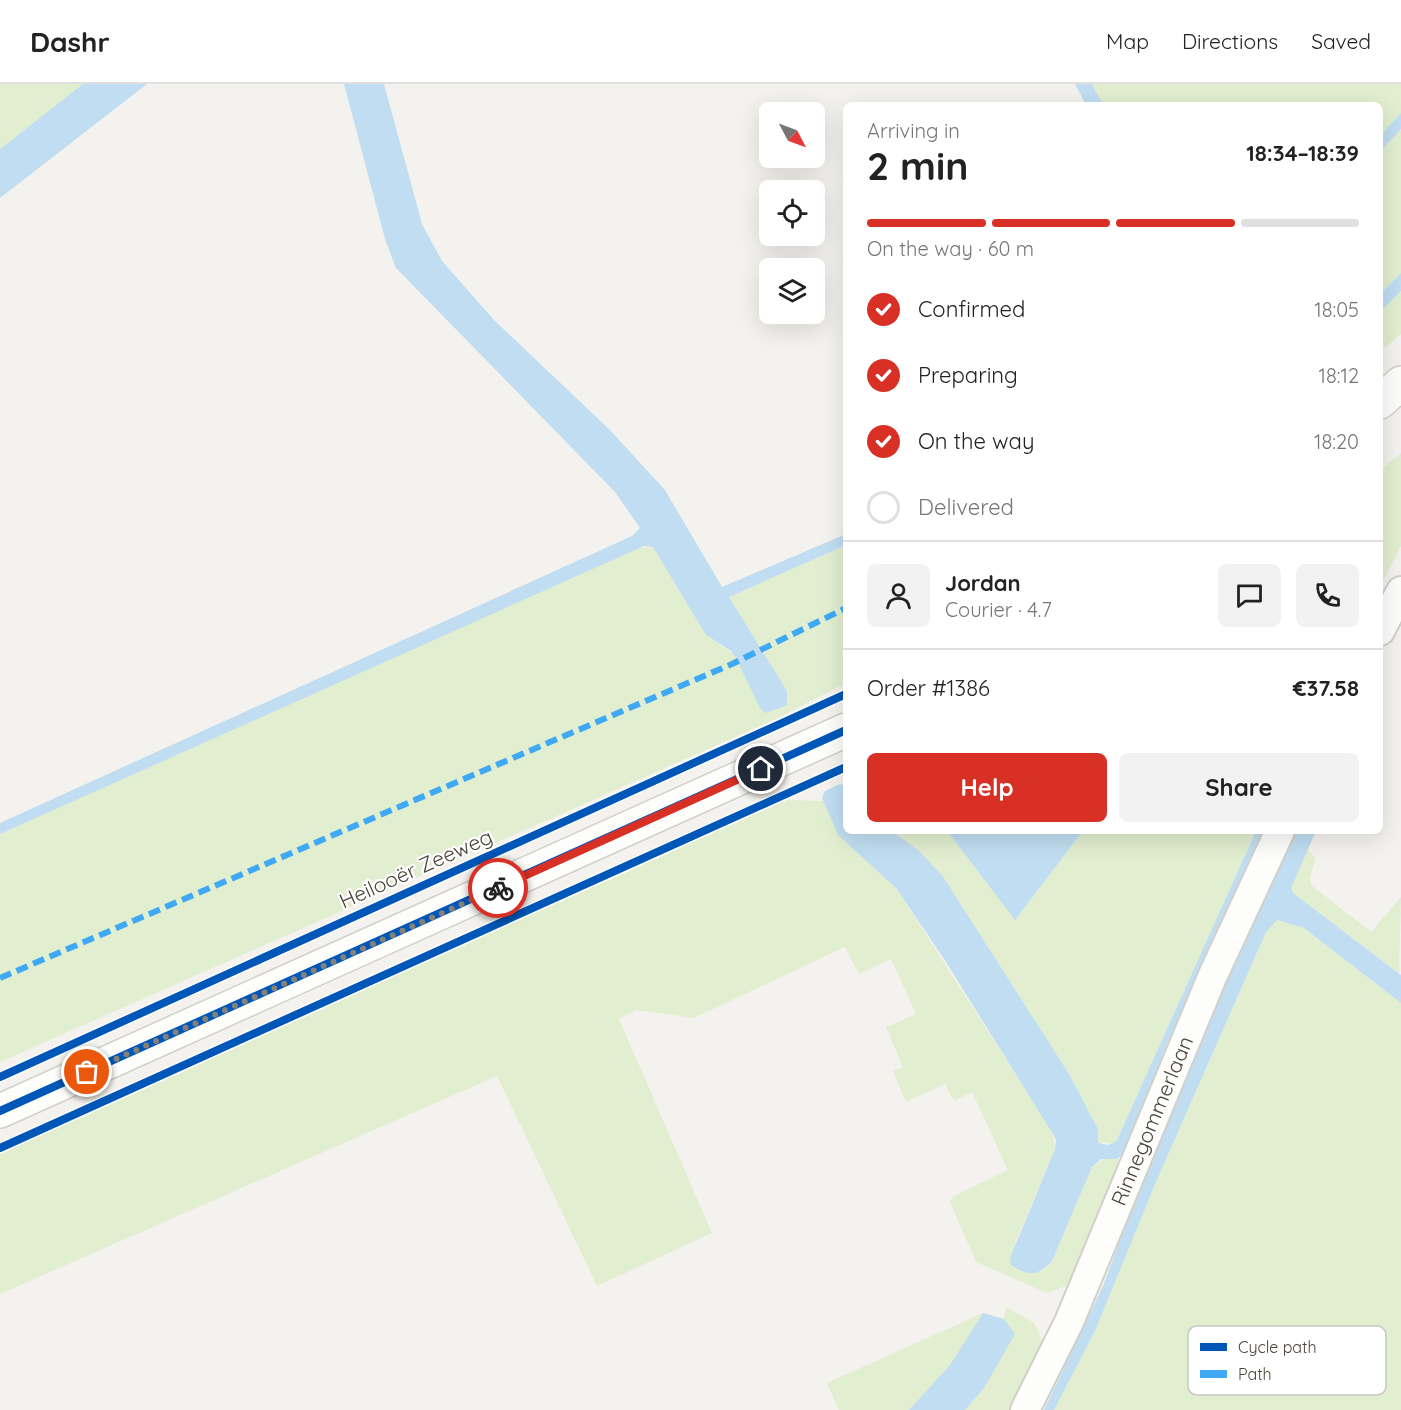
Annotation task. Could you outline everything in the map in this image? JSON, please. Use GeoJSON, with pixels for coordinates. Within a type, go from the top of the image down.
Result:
{"type":"FeatureCollection","features":[{"type":"Feature","properties":{"kind":"street"},"geometry":{"type":"LineString","coordinates":[[1383,399],[1401,383]]}},
{"type":"Feature","properties":{"kind":"street"},"geometry":{"type":"LineString","coordinates":[[1383,625],[1401,591]]}},
{"type":"Feature","properties":{"kind":"street"},"geometry":{"type":"LineString","coordinates":[[0,1111],[843,731]]}},
{"type":"Feature","properties":{"kind":"street","name":"Rinnegommerlaan"},"geometry":{"type":"LineString","coordinates":[[1025,1410],[1069,1322],[1204,996],[1280,834]]}},
{"type":"Feature","properties":{"kind":"green space"},"geometry":{"type":"Polygon","coordinates":[[[0,84],[83,84],[0,149],[0,84]]]}},
{"type":"Feature","properties":{"kind":"green space"},"geometry":{"type":"Polygon","coordinates":[[[1092,84],[1401,84],[1401,113],[1383,133],[1383,102],[1101,102],[1092,84]]]}},
{"type":"Feature","properties":{"kind":"green space"},"geometry":{"type":"Polygon","coordinates":[[[1401,129],[1401,273],[1383,291],[1383,149],[1401,129]]]}},
{"type":"Feature","properties":{"kind":"green space"},"geometry":{"type":"Polygon","coordinates":[[[1401,291],[1401,334],[1383,349],[1383,309],[1401,291]]]}},
{"type":"Feature","properties":{"kind":"green space"},"geometry":{"type":"Polygon","coordinates":[[[1401,453],[1401,546],[1383,581],[1383,468],[1401,453]]]}},
{"type":"Feature","properties":{"kind":"green space"},"geometry":{"type":"Polygon","coordinates":[[[843,546],[843,685],[778,718],[0,1062],[0,834],[636,548],[653,547],[706,635],[787,691],[729,597],[843,546]]]}},
{"type":"Feature","properties":{"kind":"green space"},"geometry":{"type":"Polygon","coordinates":[[[787,800],[823,801],[838,835],[897,889],[1053,1133],[1055,1149],[1015,1243],[1040,1273],[1052,1261],[1092,1167],[1106,1158],[1117,1159],[1124,1165],[1071,1284],[1047,1293],[976,1262],[950,1202],[954,1196],[1008,1170],[972,1092],[954,1101],[945,1084],[906,1102],[893,1071],[903,1067],[886,1027],[916,1014],[891,959],[859,974],[845,947],[694,1018],[636,1010],[619,1019],[712,1233],[597,1286],[497,1076],[0,1294],[0,1154],[787,800]]]}},
{"type":"Feature","properties":{"kind":"green space"},"geometry":{"type":"Polygon","coordinates":[[[896,834],[949,834],[1015,920],[1081,834],[1255,834],[1117,1140],[1112,1144],[1098,1142],[1098,1129],[1069,1074],[942,875],[918,850],[896,834]]]}},
{"type":"Feature","properties":{"kind":"green space"},"geometry":{"type":"Polygon","coordinates":[[[1307,850],[1316,858],[1310,877],[1311,885],[1371,932],[1401,897],[1399,973],[1293,893],[1291,888],[1307,850]]]}},
{"type":"Feature","properties":{"kind":"green space"},"geometry":{"type":"Polygon","coordinates":[[[1277,920],[1304,928],[1401,1003],[1401,1410],[1054,1410],[1095,1331],[1156,1182],[1266,932],[1277,920]]]}},
{"type":"Feature","properties":{"kind":"green space"},"geometry":{"type":"Polygon","coordinates":[[[1006,1307],[1034,1323],[1047,1350],[1018,1410],[965,1410],[984,1388],[1014,1334],[1004,1319],[1006,1307]]]}},
{"type":"Feature","properties":{"kind":"green space"},"geometry":{"type":"Polygon","coordinates":[[[983,1313],[950,1365],[909,1410],[839,1410],[827,1383],[983,1313]]]}},
{"type":"Feature","properties":{"kind":"water"},"geometry":{"type":"Polygon","coordinates":[[[83,84],[147,84],[0,198],[0,149],[83,84]]]}},
{"type":"Feature","properties":{"kind":"water"},"geometry":{"type":"Polygon","coordinates":[[[344,84],[384,84],[422,224],[442,261],[494,320],[610,430],[665,490],[722,587],[843,535],[843,546],[729,597],[787,691],[787,705],[766,713],[760,708],[731,651],[706,635],[653,547],[644,546],[0,834],[0,823],[632,536],[640,528],[615,492],[396,268],[385,239],[344,84]]]}},
{"type":"Feature","properties":{"kind":"water"},"geometry":{"type":"Polygon","coordinates":[[[1075,84],[1092,84],[1101,102],[1084,102],[1075,84]]]}},
{"type":"Feature","properties":{"kind":"water"},"geometry":{"type":"Polygon","coordinates":[[[1401,113],[1401,129],[1383,149],[1383,133],[1401,113]]]}},
{"type":"Feature","properties":{"kind":"water"},"geometry":{"type":"Polygon","coordinates":[[[1401,273],[1401,291],[1383,309],[1383,291],[1401,273]]]}},
{"type":"Feature","properties":{"kind":"water"},"geometry":{"type":"Polygon","coordinates":[[[840,784],[843,785],[843,834],[896,834],[918,850],[942,875],[1069,1074],[1098,1129],[1098,1142],[1106,1145],[1117,1140],[1255,834],[1263,834],[1167,1044],[1123,1154],[1117,1159],[1101,1159],[1092,1167],[1052,1261],[1042,1270],[1028,1273],[1017,1269],[1011,1265],[1010,1258],[1055,1149],[1056,1139],[946,962],[897,889],[838,835],[822,798],[825,791],[840,784]]]}},
{"type":"Feature","properties":{"kind":"water"},"geometry":{"type":"Polygon","coordinates":[[[949,834],[1081,834],[1015,920],[949,834]]]}},
{"type":"Feature","properties":{"kind":"water"},"geometry":{"type":"Polygon","coordinates":[[[1292,834],[1315,834],[1291,888],[1293,893],[1401,975],[1401,1003],[1304,928],[1277,920],[1266,932],[1156,1182],[1095,1331],[1054,1410],[1044,1410],[1103,1286],[1134,1203],[1228,974],[1292,834]]]}},
{"type":"Feature","properties":{"kind":"water"},"geometry":{"type":"Polygon","coordinates":[[[983,1313],[1004,1319],[1015,1334],[984,1388],[965,1410],[909,1410],[950,1365],[983,1313]]]}},
{"type":"Feature","properties":{"kind":"marked path"},"geometry":{"type":"LineString","coordinates":[[0,978],[732,664],[843,609]]}},
{"type":"Feature","properties":{"kind":"cycle path","name":"Heilooër Zeeweg"},"geometry":{"type":"LineString","coordinates":[[0,1077],[843,695]]}},
{"type":"Feature","properties":{"kind":"cycle path"},"geometry":{"type":"LineString","coordinates":[[0,1111],[843,731]]}},
{"type":"Feature","properties":{"kind":"cycle path"},"geometry":{"type":"LineString","coordinates":[[0,1148],[843,768]]}},
{"type":"Feature","properties":{"kind":"way so far"},"geometry":{"type":"LineString","coordinates":[[87,1072],[498,888]]}},
{"type":"Feature","properties":{"kind":"route"},"geometry":{"type":"LineString","coordinates":[[498,888],[761,769]]}}]}
